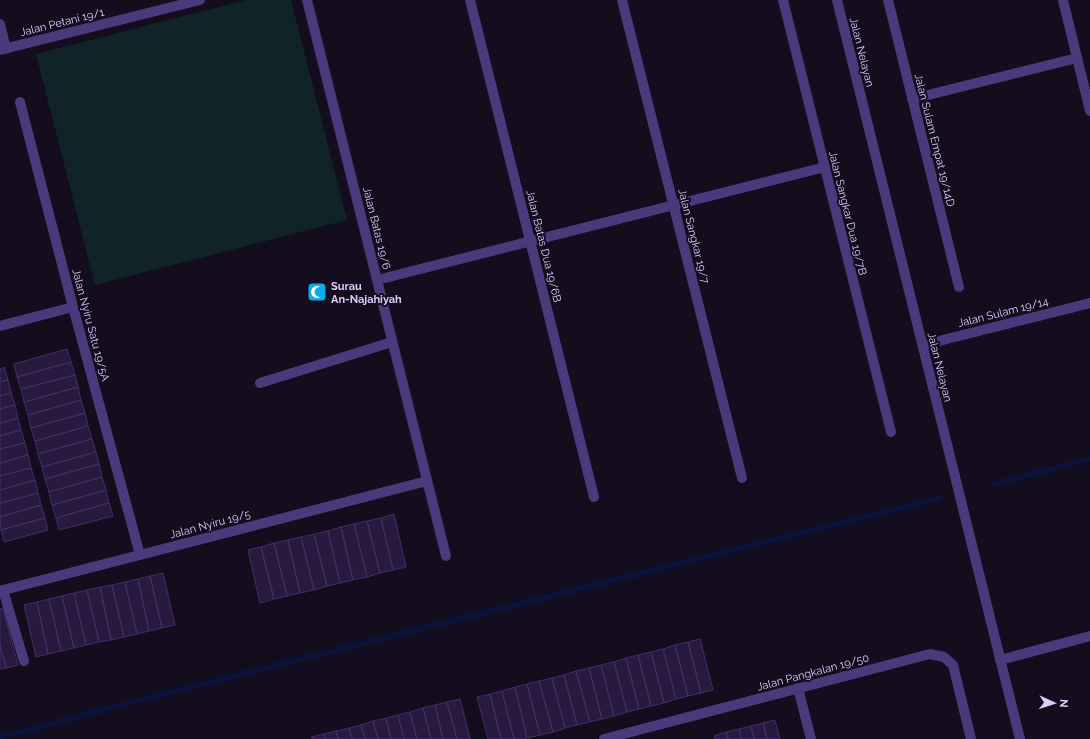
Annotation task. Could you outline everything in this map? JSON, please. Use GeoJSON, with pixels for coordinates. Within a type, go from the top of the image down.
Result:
{"type":"FeatureCollection","features":[{"type":"Feature","properties":{"kind":"street","name":"Jalan Petani 19/1"},"geometry":{"type":"LineString","coordinates":[[3,50],[200,0]]}},
{"type":"Feature","properties":{"kind":"street","name":"Jalan Batas 19/6"},"geometry":{"type":"LineString","coordinates":[[307,0],[446,556]]}},
{"type":"Feature","properties":{"kind":"street","name":"Jalan Batas Dua 19/6B"},"geometry":{"type":"LineString","coordinates":[[470,0],[594,497]]}},
{"type":"Feature","properties":{"kind":"street","name":"Jalan Sangkar 19/7"},"geometry":{"type":"LineString","coordinates":[[622,0],[742,478]]}},
{"type":"Feature","properties":{"kind":"street","name":"Jalan Sangkar Dua 19/7B"},"geometry":{"type":"LineString","coordinates":[[783,0],[891,432]]}},
{"type":"Feature","properties":{"kind":"street","name":"Jalan Nelayan"},"geometry":{"type":"LineString","coordinates":[[837,0],[1020,739]]}},
{"type":"Feature","properties":{"kind":"street","name":"Jalan Sulam Empat 19/14D"},"geometry":{"type":"LineString","coordinates":[[888,0],[959,287]]}},
{"type":"Feature","properties":{"kind":"street"},"geometry":{"type":"LineString","coordinates":[[1063,0],[1090,111]]}},
{"type":"Feature","properties":{"kind":"street"},"geometry":{"type":"LineString","coordinates":[[0,24],[3,50]]}},
{"type":"Feature","properties":{"kind":"street"},"geometry":{"type":"LineString","coordinates":[[912,99],[1077,58]]}},
{"type":"Feature","properties":{"kind":"street","name":"Jalan Nyiru Satu 19/5A"},"geometry":{"type":"LineString","coordinates":[[20,102],[140,555]]}},
{"type":"Feature","properties":{"kind":"street"},"geometry":{"type":"LineString","coordinates":[[377,280],[824,167]]}},
{"type":"Feature","properties":{"kind":"street","name":"Jalan Sulam 19/14"},"geometry":{"type":"LineString","coordinates":[[923,345],[1090,303]]}},
{"type":"Feature","properties":{"kind":"street"},"geometry":{"type":"LineString","coordinates":[[0,326],[74,307]]}},
{"type":"Feature","properties":{"kind":"street"},"geometry":{"type":"LineString","coordinates":[[260,383],[392,342]]}},
{"type":"Feature","properties":{"kind":"street","name":"Jalan Nyiru 19/5"},"geometry":{"type":"LineString","coordinates":[[1,591],[427,481]]}},
{"type":"Feature","properties":{"kind":"street"},"geometry":{"type":"LineString","coordinates":[[1,591],[24,661]]}},
{"type":"Feature","properties":{"kind":"street"},"geometry":{"type":"LineString","coordinates":[[1000,660],[1090,636]]}},
{"type":"Feature","properties":{"kind":"street","name":"Jalan Pangkalan 19/50"},"geometry":{"type":"LineString","coordinates":[[606,739],[930,654],[944,657],[953,665],[971,739]]}},
{"type":"Feature","properties":{"kind":"street"},"geometry":{"type":"LineString","coordinates":[[798,688],[811,739]]}},
{"type":"Feature","properties":{"kind":"green space"},"geometry":{"type":"Polygon","coordinates":[[[246,0],[291,0],[347,220],[95,285],[36,54],[246,0]]]}},
{"type":"Feature","properties":{"kind":"building"},"geometry":{"type":"Polygon","coordinates":[[[67,349],[71,362],[17,377],[14,364],[67,349]]]}},
{"type":"Feature","properties":{"kind":"building"},"geometry":{"type":"Polygon","coordinates":[[[71,362],[75,375],[21,389],[17,377],[71,362]]]}},
{"type":"Feature","properties":{"kind":"building"},"geometry":{"type":"Polygon","coordinates":[[[4,367],[8,380],[0,382],[0,369],[4,367]]]}},
{"type":"Feature","properties":{"kind":"building"},"geometry":{"type":"Polygon","coordinates":[[[75,375],[78,387],[24,402],[21,389],[75,375]]]}},
{"type":"Feature","properties":{"kind":"building"},"geometry":{"type":"Polygon","coordinates":[[[8,380],[11,393],[0,396],[0,382],[8,380]]]}},
{"type":"Feature","properties":{"kind":"building"},"geometry":{"type":"Polygon","coordinates":[[[78,387],[81,400],[28,415],[24,402],[78,387]]]}},
{"type":"Feature","properties":{"kind":"building"},"geometry":{"type":"Polygon","coordinates":[[[11,393],[15,405],[0,409],[0,396],[11,393]]]}},
{"type":"Feature","properties":{"kind":"building"},"geometry":{"type":"Polygon","coordinates":[[[81,400],[85,413],[31,428],[28,415],[81,400]]]}},
{"type":"Feature","properties":{"kind":"building"},"geometry":{"type":"Polygon","coordinates":[[[15,405],[18,418],[0,423],[0,409],[15,405]]]}},
{"type":"Feature","properties":{"kind":"building"},"geometry":{"type":"Polygon","coordinates":[[[85,413],[88,426],[35,441],[31,428],[85,413]]]}},
{"type":"Feature","properties":{"kind":"building"},"geometry":{"type":"Polygon","coordinates":[[[18,418],[21,430],[0,436],[0,423],[18,418]]]}},
{"type":"Feature","properties":{"kind":"building"},"geometry":{"type":"Polygon","coordinates":[[[88,426],[92,439],[38,454],[35,441],[88,426]]]}},
{"type":"Feature","properties":{"kind":"building"},"geometry":{"type":"Polygon","coordinates":[[[21,430],[25,443],[0,449],[0,436],[21,430]]]}},
{"type":"Feature","properties":{"kind":"building"},"geometry":{"type":"Polygon","coordinates":[[[92,439],[96,452],[42,467],[38,454],[92,439]]]}},
{"type":"Feature","properties":{"kind":"building"},"geometry":{"type":"Polygon","coordinates":[[[25,443],[28,455],[0,463],[0,449],[25,443]]]}},
{"type":"Feature","properties":{"kind":"building"},"geometry":{"type":"Polygon","coordinates":[[[96,452],[99,464],[45,479],[42,467],[96,452]]]}},
{"type":"Feature","properties":{"kind":"building"},"geometry":{"type":"Polygon","coordinates":[[[28,455],[31,468],[0,476],[0,463],[28,455]]]}},
{"type":"Feature","properties":{"kind":"building"},"geometry":{"type":"Polygon","coordinates":[[[99,464],[102,477],[49,492],[45,479],[99,464]]]}},
{"type":"Feature","properties":{"kind":"building"},"geometry":{"type":"Polygon","coordinates":[[[31,468],[35,480],[0,490],[0,476],[31,468]]]}},
{"type":"Feature","properties":{"kind":"building"},"geometry":{"type":"Polygon","coordinates":[[[102,477],[106,490],[52,505],[49,492],[102,477]]]}},
{"type":"Feature","properties":{"kind":"building"},"geometry":{"type":"Polygon","coordinates":[[[35,480],[38,493],[0,503],[0,490],[35,480]]]}},
{"type":"Feature","properties":{"kind":"building"},"geometry":{"type":"Polygon","coordinates":[[[106,490],[109,503],[56,518],[52,505],[106,490]]]}},
{"type":"Feature","properties":{"kind":"building"},"geometry":{"type":"Polygon","coordinates":[[[38,493],[41,505],[0,517],[0,503],[38,493]]]}},
{"type":"Feature","properties":{"kind":"building"},"geometry":{"type":"Polygon","coordinates":[[[109,503],[113,516],[59,530],[56,518],[109,503]]]}},
{"type":"Feature","properties":{"kind":"building"},"geometry":{"type":"Polygon","coordinates":[[[41,505],[45,518],[1,530],[0,517],[41,505]]]}},
{"type":"Feature","properties":{"kind":"building"},"geometry":{"type":"Polygon","coordinates":[[[394,514],[406,567],[393,570],[381,518],[394,514]]]}},
{"type":"Feature","properties":{"kind":"building"},"geometry":{"type":"Polygon","coordinates":[[[45,518],[48,530],[4,542],[1,530],[45,518]]]}},
{"type":"Feature","properties":{"kind":"building"},"geometry":{"type":"Polygon","coordinates":[[[381,518],[393,570],[380,573],[367,521],[381,518]]]}},
{"type":"Feature","properties":{"kind":"building"},"geometry":{"type":"Polygon","coordinates":[[[367,521],[380,573],[367,577],[354,524],[367,521]]]}},
{"type":"Feature","properties":{"kind":"building"},"geometry":{"type":"Polygon","coordinates":[[[354,524],[367,577],[353,580],[341,527],[354,524]]]}},
{"type":"Feature","properties":{"kind":"building"},"geometry":{"type":"Polygon","coordinates":[[[341,527],[353,580],[340,583],[328,531],[341,527]]]}},
{"type":"Feature","properties":{"kind":"building"},"geometry":{"type":"Polygon","coordinates":[[[328,531],[340,583],[327,586],[314,534],[328,531]]]}},
{"type":"Feature","properties":{"kind":"building"},"geometry":{"type":"Polygon","coordinates":[[[314,534],[327,586],[314,590],[301,537],[314,534]]]}},
{"type":"Feature","properties":{"kind":"building"},"geometry":{"type":"Polygon","coordinates":[[[301,537],[314,590],[300,593],[288,540],[301,537]]]}},
{"type":"Feature","properties":{"kind":"building"},"geometry":{"type":"Polygon","coordinates":[[[288,540],[300,593],[287,596],[274,543],[288,540]]]}},
{"type":"Feature","properties":{"kind":"building"},"geometry":{"type":"Polygon","coordinates":[[[274,543],[287,596],[274,599],[261,547],[274,543]]]}},
{"type":"Feature","properties":{"kind":"building"},"geometry":{"type":"Polygon","coordinates":[[[261,547],[274,599],[260,603],[248,550],[261,547]]]}},
{"type":"Feature","properties":{"kind":"building"},"geometry":{"type":"Polygon","coordinates":[[[163,573],[175,625],[162,628],[150,576],[163,573]]]}},
{"type":"Feature","properties":{"kind":"building"},"geometry":{"type":"Polygon","coordinates":[[[150,576],[162,628],[149,631],[138,579],[150,576]]]}},
{"type":"Feature","properties":{"kind":"building"},"geometry":{"type":"Polygon","coordinates":[[[138,579],[149,631],[137,634],[125,582],[138,579]]]}},
{"type":"Feature","properties":{"kind":"building"},"geometry":{"type":"Polygon","coordinates":[[[125,582],[137,634],[124,637],[112,585],[125,582]]]}},
{"type":"Feature","properties":{"kind":"building"},"geometry":{"type":"Polygon","coordinates":[[[112,585],[124,637],[111,640],[100,587],[112,585]]]}},
{"type":"Feature","properties":{"kind":"building"},"geometry":{"type":"Polygon","coordinates":[[[100,587],[111,640],[99,642],[87,590],[100,587]]]}},
{"type":"Feature","properties":{"kind":"building"},"geometry":{"type":"Polygon","coordinates":[[[87,590],[99,642],[86,645],[74,593],[87,590]]]}},
{"type":"Feature","properties":{"kind":"building"},"geometry":{"type":"Polygon","coordinates":[[[74,593],[86,645],[74,648],[62,596],[74,593]]]}},
{"type":"Feature","properties":{"kind":"building"},"geometry":{"type":"Polygon","coordinates":[[[62,596],[74,648],[61,651],[49,599],[62,596]]]}},
{"type":"Feature","properties":{"kind":"building"},"geometry":{"type":"Polygon","coordinates":[[[49,599],[61,651],[48,654],[37,602],[49,599]]]}},
{"type":"Feature","properties":{"kind":"building"},"geometry":{"type":"Polygon","coordinates":[[[37,602],[48,654],[36,657],[24,605],[37,602]]]}},
{"type":"Feature","properties":{"kind":"building"},"geometry":{"type":"Polygon","coordinates":[[[3,608],[18,665],[6,668],[0,645],[0,609],[3,608]]]}},
{"type":"Feature","properties":{"kind":"building"},"geometry":{"type":"Polygon","coordinates":[[[700,639],[713,690],[701,693],[688,642],[700,639]]]}},
{"type":"Feature","properties":{"kind":"building"},"geometry":{"type":"Polygon","coordinates":[[[688,642],[701,693],[688,696],[675,645],[688,642]]]}},
{"type":"Feature","properties":{"kind":"building"},"geometry":{"type":"Polygon","coordinates":[[[0,645],[6,668],[0,669],[0,645]]]}},
{"type":"Feature","properties":{"kind":"building"},"geometry":{"type":"Polygon","coordinates":[[[675,645],[688,696],[676,699],[663,649],[675,645]]]}},
{"type":"Feature","properties":{"kind":"building"},"geometry":{"type":"Polygon","coordinates":[[[663,649],[676,699],[664,703],[651,652],[663,649]]]}},
{"type":"Feature","properties":{"kind":"building"},"geometry":{"type":"Polygon","coordinates":[[[651,652],[664,703],[651,706],[638,655],[651,652]]]}},
{"type":"Feature","properties":{"kind":"building"},"geometry":{"type":"Polygon","coordinates":[[[638,655],[651,706],[639,709],[626,658],[638,655]]]}},
{"type":"Feature","properties":{"kind":"building"},"geometry":{"type":"Polygon","coordinates":[[[626,658],[639,709],[627,712],[614,662],[626,658]]]}},
{"type":"Feature","properties":{"kind":"building"},"geometry":{"type":"Polygon","coordinates":[[[614,662],[627,712],[614,716],[601,665],[614,662]]]}},
{"type":"Feature","properties":{"kind":"building"},"geometry":{"type":"Polygon","coordinates":[[[601,665],[614,716],[602,719],[589,668],[601,665]]]}},
{"type":"Feature","properties":{"kind":"building"},"geometry":{"type":"Polygon","coordinates":[[[589,668],[602,719],[590,722],[576,671],[589,668]]]}},
{"type":"Feature","properties":{"kind":"building"},"geometry":{"type":"Polygon","coordinates":[[[576,671],[590,722],[577,725],[564,675],[576,671]]]}},
{"type":"Feature","properties":{"kind":"building"},"geometry":{"type":"Polygon","coordinates":[[[564,675],[577,725],[565,728],[552,678],[564,675]]]}},
{"type":"Feature","properties":{"kind":"building"},"geometry":{"type":"Polygon","coordinates":[[[552,678],[565,728],[553,732],[539,681],[552,678]]]}},
{"type":"Feature","properties":{"kind":"building"},"geometry":{"type":"Polygon","coordinates":[[[539,681],[553,732],[540,735],[527,684],[539,681]]]}},
{"type":"Feature","properties":{"kind":"building"},"geometry":{"type":"Polygon","coordinates":[[[527,684],[540,735],[527,738],[515,687],[527,684]]]}},
{"type":"Feature","properties":{"kind":"building"},"geometry":{"type":"Polygon","coordinates":[[[515,687],[527,738],[525,739],[514,739],[502,691],[515,687]]]}},
{"type":"Feature","properties":{"kind":"building"},"geometry":{"type":"Polygon","coordinates":[[[502,691],[514,739],[501,739],[490,694],[502,691]]]}},
{"type":"Feature","properties":{"kind":"building"},"geometry":{"type":"Polygon","coordinates":[[[490,694],[501,739],[488,739],[477,697],[490,694]]]}},
{"type":"Feature","properties":{"kind":"building"},"geometry":{"type":"Polygon","coordinates":[[[460,699],[470,739],[457,739],[447,702],[460,699]]]}},
{"type":"Feature","properties":{"kind":"building"},"geometry":{"type":"Polygon","coordinates":[[[447,702],[457,739],[443,739],[435,705],[447,702]]]}},
{"type":"Feature","properties":{"kind":"building"},"geometry":{"type":"Polygon","coordinates":[[[435,705],[443,739],[431,739],[423,708],[435,705]]]}},
{"type":"Feature","properties":{"kind":"building"},"geometry":{"type":"Polygon","coordinates":[[[423,708],[431,739],[417,739],[410,712],[423,708]]]}},
{"type":"Feature","properties":{"kind":"building"},"geometry":{"type":"Polygon","coordinates":[[[410,712],[417,739],[404,739],[398,715],[410,712]]]}},
{"type":"Feature","properties":{"kind":"building"},"geometry":{"type":"Polygon","coordinates":[[[398,715],[404,739],[391,739],[386,718],[398,715]]]}},
{"type":"Feature","properties":{"kind":"building"},"geometry":{"type":"Polygon","coordinates":[[[386,718],[391,739],[378,739],[373,721],[386,718]]]}},
{"type":"Feature","properties":{"kind":"building"},"geometry":{"type":"Polygon","coordinates":[[[775,720],[780,739],[767,739],[763,723],[775,720]]]}},
{"type":"Feature","properties":{"kind":"building"},"geometry":{"type":"Polygon","coordinates":[[[373,721],[378,739],[365,739],[361,725],[373,721]]]}},
{"type":"Feature","properties":{"kind":"building"},"geometry":{"type":"Polygon","coordinates":[[[763,723],[767,739],[754,739],[751,726],[763,723]]]}},
{"type":"Feature","properties":{"kind":"building"},"geometry":{"type":"Polygon","coordinates":[[[361,725],[365,739],[352,739],[349,728],[361,725]]]}},
{"type":"Feature","properties":{"kind":"building"},"geometry":{"type":"Polygon","coordinates":[[[751,726],[754,739],[741,739],[739,729],[751,726]]]}},
{"type":"Feature","properties":{"kind":"building"},"geometry":{"type":"Polygon","coordinates":[[[349,728],[352,739],[338,739],[336,731],[349,728]]]}},
{"type":"Feature","properties":{"kind":"building"},"geometry":{"type":"Polygon","coordinates":[[[739,729],[741,739],[728,739],[726,732],[739,729]]]}},
{"type":"Feature","properties":{"kind":"building"},"geometry":{"type":"Polygon","coordinates":[[[336,731],[338,739],[325,739],[324,734],[336,731]]]}},
{"type":"Feature","properties":{"kind":"building"},"geometry":{"type":"Polygon","coordinates":[[[726,732],[728,739],[715,739],[714,736],[726,732]]]}},
{"type":"Feature","properties":{"kind":"building"},"geometry":{"type":"Polygon","coordinates":[[[324,734],[325,739],[312,739],[312,737],[324,734]]]}},
{"type":"Feature","properties":{"kind":"waterway"},"geometry":{"type":"LineString","coordinates":[[994,484],[1090,459]]}},
{"type":"Feature","properties":{"kind":"waterway"},"geometry":{"type":"LineString","coordinates":[[0,737],[182,689],[940,498]]}},
{"type":"Feature","properties":{"kind":"place","name":"Surau An-Najahiyah"},"geometry":{"type":"Point","coordinates":[317,292]}}]}
